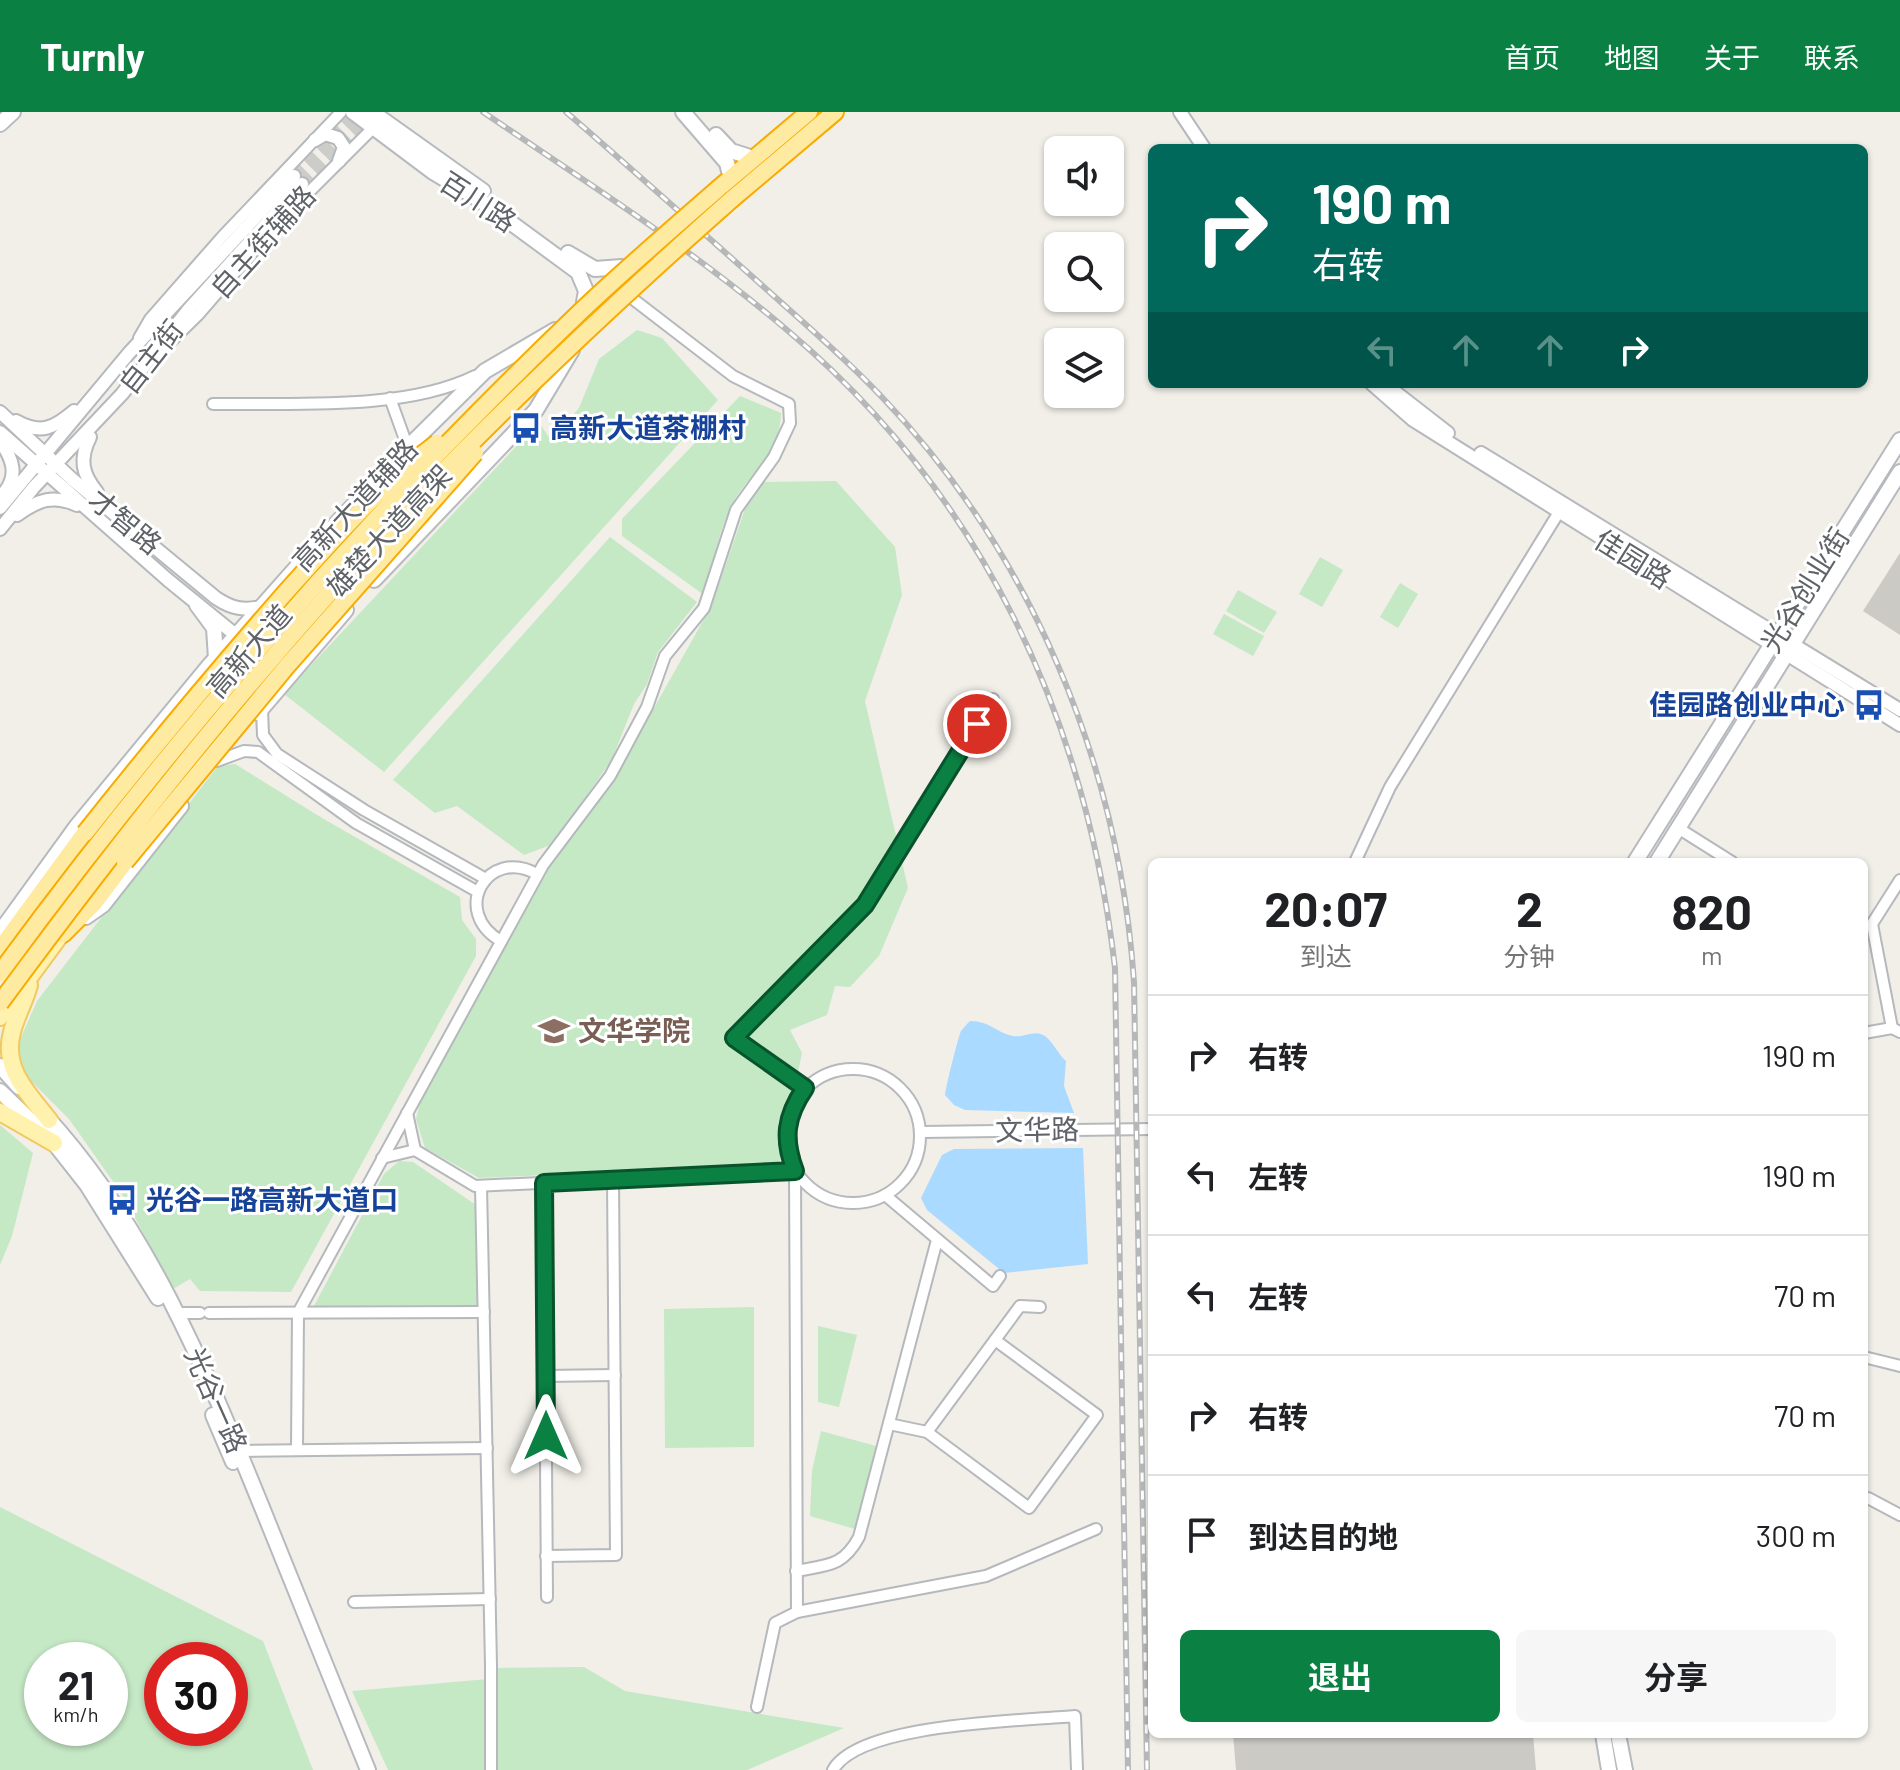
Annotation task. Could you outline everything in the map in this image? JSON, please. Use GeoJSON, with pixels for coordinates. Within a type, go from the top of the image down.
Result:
{"type":"FeatureCollection","features":[{"type":"Feature","properties":{"kind":"highway","name":"雄楚大道高架"},"geometry":{"type":"LineString","coordinates":[[0,973],[125,808],[241,669],[397,495],[581,311],[809,112]]}},
{"type":"Feature","properties":{"kind":"highway","name":"雄楚大道高架"},"geometry":{"type":"LineString","coordinates":[[0,1003],[120,843],[274,656],[406,510],[636,284],[835,112]]}},
{"type":"Feature","properties":{"kind":"highway"},"geometry":{"type":"LineString","coordinates":[[63,934],[95,902],[287,666],[553,363]]}},
{"type":"Feature","properties":{"kind":"highway"},"geometry":{"type":"LineString","coordinates":[[0,949],[85,833],[199,692],[322,553],[422,454],[480,410]]}},
{"type":"Feature","properties":{"kind":"main road"},"geometry":{"type":"LineString","coordinates":[[0,124],[13,112]]}},
{"type":"Feature","properties":{"kind":"main road","name":"百川路"},"geometry":{"type":"LineString","coordinates":[[353,112],[376,120],[586,265],[606,271],[626,264]]}},
{"type":"Feature","properties":{"kind":"main road"},"geometry":{"type":"LineString","coordinates":[[683,112],[727,163],[729,171]]}},
{"type":"Feature","properties":{"kind":"main road"},"geometry":{"type":"LineString","coordinates":[[694,112],[731,151],[747,156]]}},
{"type":"Feature","properties":{"kind":"main road"},"geometry":{"type":"LineString","coordinates":[[713,184],[800,112]]}},
{"type":"Feature","properties":{"kind":"main road"},"geometry":{"type":"LineString","coordinates":[[733,205],[842,112]]}},
{"type":"Feature","properties":{"kind":"main road","name":"百川路"},"geometry":{"type":"LineString","coordinates":[[376,120],[578,272],[586,291],[584,302]]}},
{"type":"Feature","properties":{"kind":"main road","name":"高新大道"},"geometry":{"type":"LineString","coordinates":[[0,965],[159,758],[350,536],[555,330],[626,264]]}},
{"type":"Feature","properties":{"kind":"main road","name":"高新大道"},"geometry":{"type":"LineString","coordinates":[[0,1017],[63,934],[87,895],[176,780],[279,659],[410,513],[572,350],[648,280]]}},
{"type":"Feature","properties":{"kind":"main road","name":"高新大道辅路"},"geometry":{"type":"LineString","coordinates":[[0,932],[76,827],[261,607],[408,448],[485,371],[555,330]]}},
{"type":"Feature","properties":{"kind":"main road"},"geometry":{"type":"LineString","coordinates":[[63,934],[103,905],[217,761],[347,610],[536,410],[572,350]]}},
{"type":"Feature","properties":{"kind":"main road","name":"光谷创业街"},"geometry":{"type":"LineString","coordinates":[[1637,858],[1900,440]]}},
{"type":"Feature","properties":{"kind":"main road","name":"光谷创业街"},"geometry":{"type":"LineString","coordinates":[[1659,858],[1900,472]]}},
{"type":"Feature","properties":{"kind":"main road"},"geometry":{"type":"LineString","coordinates":[[197,605],[214,628],[216,658]]}},
{"type":"Feature","properties":{"kind":"main road"},"geometry":{"type":"LineString","coordinates":[[279,659],[347,610]]}},
{"type":"Feature","properties":{"kind":"main road"},"geometry":{"type":"LineString","coordinates":[[42,910],[44,928],[63,925],[87,895]]}},
{"type":"Feature","properties":{"kind":"main road"},"geometry":{"type":"LineString","coordinates":[[31,976],[12,1032],[11,1063],[16,1077],[49,1120]]}},
{"type":"Feature","properties":{"kind":"main road","name":"光谷一路"},"geometry":{"type":"LineString","coordinates":[[0,1066],[49,1120],[127,1226],[177,1313],[239,1451],[368,1770]]}},
{"type":"Feature","properties":{"kind":"main road"},"geometry":{"type":"LineString","coordinates":[[21,1089],[6,1085],[3,1102],[54,1143]]}},
{"type":"Feature","properties":{"kind":"main road","name":"光谷一路"},"geometry":{"type":"LineString","coordinates":[[54,1143],[111,1220],[167,1314],[230,1454],[358,1770]]}},
{"type":"Feature","properties":{"kind":"main road"},"geometry":{"type":"LineString","coordinates":[[1604,1738],[1609,1770]]}},
{"type":"Feature","properties":{"kind":"main road"},"geometry":{"type":"LineString","coordinates":[[1619,1738],[1625,1770]]}},
{"type":"Feature","properties":{"kind":"street","name":"自主街辅路"},"geometry":{"type":"LineString","coordinates":[[129,353],[150,319],[250,205],[341,112]]}},
{"type":"Feature","properties":{"kind":"street"},"geometry":{"type":"LineString","coordinates":[[1170,112],[1192,144]]}},
{"type":"Feature","properties":{"kind":"street"},"geometry":{"type":"LineString","coordinates":[[1180,112],[1201,144]]}},
{"type":"Feature","properties":{"kind":"street","name":"自主街辅路"},"geometry":{"type":"LineString","coordinates":[[145,366],[174,341],[275,226],[376,120]]}},
{"type":"Feature","properties":{"kind":"street"},"geometry":{"type":"LineString","coordinates":[[315,140],[325,134],[338,138],[344,147],[339,161]]}},
{"type":"Feature","properties":{"kind":"street","name":"自主街"},"geometry":{"type":"LineString","coordinates":[[0,508],[129,353],[298,180],[98,421],[2,526]]}},
{"type":"Feature","properties":{"kind":"street"},"geometry":{"type":"LineString","coordinates":[[297,1450],[298,1313],[537,874],[610,776],[647,707],[665,656],[704,608],[736,510],[774,457],[790,423],[789,404],[733,376],[629,296]]}},
{"type":"Feature","properties":{"kind":"street"},"geometry":{"type":"LineString","coordinates":[[213,404],[322,403],[390,398],[454,387],[485,371]]}},
{"type":"Feature","properties":{"kind":"street","name":"佳园路"},"geometry":{"type":"LineString","coordinates":[[1377,388],[1413,420],[1559,512],[1774,639]]}},
{"type":"Feature","properties":{"kind":"street","name":"佳园路"},"geometry":{"type":"LineString","coordinates":[[1390,388],[1444,431],[1774,639],[1900,725]]}},
{"type":"Feature","properties":{"kind":"street"},"geometry":{"type":"LineString","coordinates":[[1,412],[27,427],[48,429],[58,425],[97,390]]}},
{"type":"Feature","properties":{"kind":"street"},"geometry":{"type":"LineString","coordinates":[[390,398],[408,448]]}},
{"type":"Feature","properties":{"kind":"street","name":"才智路"},"geometry":{"type":"LineString","coordinates":[[1,412],[85,508],[251,648]]}},
{"type":"Feature","properties":{"kind":"street"},"geometry":{"type":"LineString","coordinates":[[98,421],[84,448],[83,471],[112,510]]}},
{"type":"Feature","properties":{"kind":"street","name":"才智路"},"geometry":{"type":"LineString","coordinates":[[0,432],[41,459]]}},
{"type":"Feature","properties":{"kind":"street"},"geometry":{"type":"LineString","coordinates":[[0,441],[12,458],[13,472],[10,486],[0,498]]}},
{"type":"Feature","properties":{"kind":"street","name":"才智路"},"geometry":{"type":"LineString","coordinates":[[52,469],[112,510],[223,603],[247,610],[261,607]]}},
{"type":"Feature","properties":{"kind":"street"},"geometry":{"type":"LineString","coordinates":[[2,526],[42,499],[66,500],[85,508]]}},
{"type":"Feature","properties":{"kind":"street"},"geometry":{"type":"LineString","coordinates":[[1357,858],[1390,787],[1559,512]]}},
{"type":"Feature","properties":{"kind":"street","name":"佳园路"},"geometry":{"type":"LineString","coordinates":[[1791,650],[1900,710]]}},
{"type":"Feature","properties":{"kind":"street"},"geometry":{"type":"LineString","coordinates":[[805,1088],[734,1038],[865,905],[993,699]]}},
{"type":"Feature","properties":{"kind":"street"},"geometry":{"type":"LineString","coordinates":[[263,708],[263,735],[277,754],[364,810],[486,879]]}},
{"type":"Feature","properties":{"kind":"street"},"geometry":{"type":"LineString","coordinates":[[217,761],[244,751],[258,752],[356,823],[478,892]]}},
{"type":"Feature","properties":{"kind":"street"},"geometry":{"type":"LineString","coordinates":[[1678,828],[1726,858]]}},
{"type":"Feature","properties":{"kind":"street"},"geometry":{"type":"LineString","coordinates":[[501,941],[486,931],[479,920],[476,908],[478,892],[486,879],[497,870],[523,867],[537,874]]}},
{"type":"Feature","properties":{"kind":"street"},"geometry":{"type":"LineString","coordinates":[[1868,1033],[1896,1030],[1872,924],[1896,895],[1900,880]]}},
{"type":"Feature","properties":{"kind":"street"},"geometry":{"type":"LineString","coordinates":[[867,1069],[888,1077],[905,1091],[916,1110],[921,1132],[919,1155],[909,1175],[873,1201],[851,1204],[829,1200],[810,1188],[795,1171],[787,1150],[786,1128],[793,1106],[805,1088],[834,1072],[867,1069]]}},
{"type":"Feature","properties":{"kind":"street"},"geometry":{"type":"LineString","coordinates":[[407,1113],[415,1150]]}},
{"type":"Feature","properties":{"kind":"street","name":"文华路"},"geometry":{"type":"LineString","coordinates":[[921,1132],[1148,1129]]}},
{"type":"Feature","properties":{"kind":"street"},"geometry":{"type":"LineString","coordinates":[[382,1158],[415,1150],[475,1186],[795,1171]]}},
{"type":"Feature","properties":{"kind":"street"},"geometry":{"type":"LineString","coordinates":[[795,1171],[797,1612]]}},
{"type":"Feature","properties":{"kind":"street"},"geometry":{"type":"LineString","coordinates":[[546,1556],[616,1555],[613,1179]]}},
{"type":"Feature","properties":{"kind":"street"},"geometry":{"type":"LineString","coordinates":[[544,1183],[547,1597]]}},
{"type":"Feature","properties":{"kind":"street"},"geometry":{"type":"LineString","coordinates":[[481,1186],[491,1770]]}},
{"type":"Feature","properties":{"kind":"street"},"geometry":{"type":"LineString","coordinates":[[885,1195],[993,1286],[1000,1276]]}},
{"type":"Feature","properties":{"kind":"street"},"geometry":{"type":"LineString","coordinates":[[796,1571],[837,1563],[850,1554],[859,1537],[937,1240]]}},
{"type":"Feature","properties":{"kind":"street"},"geometry":{"type":"LineString","coordinates":[[927,1432],[1020,1306],[1040,1307]]}},
{"type":"Feature","properties":{"kind":"street"},"geometry":{"type":"LineString","coordinates":[[177,1313],[484,1312]]}},
{"type":"Feature","properties":{"kind":"street"},"geometry":{"type":"LineString","coordinates":[[889,1424],[927,1432],[1029,1508],[1097,1415],[995,1340]]}},
{"type":"Feature","properties":{"kind":"street"},"geometry":{"type":"LineString","coordinates":[[1868,1358],[1900,1366]]}},
{"type":"Feature","properties":{"kind":"street"},"geometry":{"type":"LineString","coordinates":[[545,1376],[615,1375]]}},
{"type":"Feature","properties":{"kind":"street"},"geometry":{"type":"LineString","coordinates":[[239,1451],[487,1448]]}},
{"type":"Feature","properties":{"kind":"street"},"geometry":{"type":"LineString","coordinates":[[1868,1498],[1900,1515]]}},
{"type":"Feature","properties":{"kind":"street"},"geometry":{"type":"LineString","coordinates":[[757,1707],[775,1623],[797,1612],[986,1576],[1096,1529]]}},
{"type":"Feature","properties":{"kind":"street"},"geometry":{"type":"LineString","coordinates":[[354,1602],[490,1599]]}},
{"type":"Feature","properties":{"kind":"street"},"geometry":{"type":"LineString","coordinates":[[833,1770],[851,1750],[908,1731],[1075,1716],[1077,1770]]}},
{"type":"Feature","properties":{"kind":"green space"},"geometry":{"type":"Polygon","coordinates":[[[637,330],[662,338],[718,400],[384,772],[284,694],[539,422],[551,441],[579,408],[599,359],[637,330]]]}},
{"type":"Feature","properties":{"kind":"green space"},"geometry":{"type":"Polygon","coordinates":[[[740,396],[781,413],[779,428],[770,452],[739,493],[727,515],[704,595],[622,536],[622,519],[740,396]]]}},
{"type":"Feature","properties":{"kind":"green space"},"geometry":{"type":"Polygon","coordinates":[[[836,481],[895,547],[902,595],[865,701],[908,888],[879,956],[850,987],[835,986],[827,1015],[790,1030],[802,1053],[779,1164],[479,1178],[425,1148],[416,1119],[421,1099],[545,871],[615,777],[712,605],[745,509],[762,482],[836,481]]]}},
{"type":"Feature","properties":{"kind":"green space"},"geometry":{"type":"Polygon","coordinates":[[[610,537],[697,602],[658,652],[647,684],[634,704],[612,759],[553,844],[524,855],[457,806],[435,813],[393,780],[610,537]]]}},
{"type":"Feature","properties":{"kind":"green space"},"geometry":{"type":"Polygon","coordinates":[[[1320,557],[1343,570],[1322,607],[1299,594],[1320,557]]]}},
{"type":"Feature","properties":{"kind":"green space"},"geometry":{"type":"Polygon","coordinates":[[[1400,583],[1418,594],[1398,628],[1380,617],[1400,583]]]}},
{"type":"Feature","properties":{"kind":"green space"},"geometry":{"type":"Polygon","coordinates":[[[1238,590],[1277,612],[1264,633],[1226,611],[1238,590]]]}},
{"type":"Feature","properties":{"kind":"green space"},"geometry":{"type":"Polygon","coordinates":[[[1224,614],[1264,636],[1253,656],[1213,634],[1224,614]]]}},
{"type":"Feature","properties":{"kind":"green space"},"geometry":{"type":"Polygon","coordinates":[[[235,764],[460,897],[462,920],[476,939],[476,956],[291,1292],[200,1291],[190,1279],[173,1289],[124,1197],[69,1119],[22,1072],[18,1044],[37,1001],[218,766],[235,764]]]}},
{"type":"Feature","properties":{"kind":"green space"},"geometry":{"type":"Polygon","coordinates":[[[0,1125],[33,1153],[12,1236],[0,1265],[0,1125]]]}},
{"type":"Feature","properties":{"kind":"green space"},"geometry":{"type":"Polygon","coordinates":[[[399,1161],[413,1162],[476,1205],[477,1305],[314,1306],[384,1174],[399,1161]]]}},
{"type":"Feature","properties":{"kind":"green space"},"geometry":{"type":"Polygon","coordinates":[[[754,1307],[754,1447],[665,1448],[664,1309],[754,1307]]]}},
{"type":"Feature","properties":{"kind":"green space"},"geometry":{"type":"Polygon","coordinates":[[[818,1326],[857,1335],[839,1407],[818,1402],[818,1326]]]}},
{"type":"Feature","properties":{"kind":"green space"},"geometry":{"type":"Polygon","coordinates":[[[821,1431],[876,1446],[855,1529],[810,1516],[812,1471],[821,1431]]]}},
{"type":"Feature","properties":{"kind":"green space"},"geometry":{"type":"Polygon","coordinates":[[[0,1507],[263,1641],[313,1770],[0,1770],[0,1507]]]}},
{"type":"Feature","properties":{"kind":"green space"},"geometry":{"type":"Polygon","coordinates":[[[584,1667],[625,1691],[844,1728],[747,1770],[388,1770],[352,1691],[488,1679],[496,1668],[584,1667]]]}},
{"type":"Feature","properties":{"kind":"water"},"geometry":{"type":"Polygon","coordinates":[[[970,1021],[1013,1036],[1037,1033],[1045,1036],[1066,1061],[1064,1086],[1074,1113],[965,1110],[954,1105],[945,1095],[961,1031],[970,1021]]]}},
{"type":"Feature","properties":{"kind":"water"},"geometry":{"type":"Polygon","coordinates":[[[1083,1148],[1088,1264],[1004,1273],[927,1210],[921,1198],[942,1155],[954,1149],[1083,1148]]]}},
{"type":"Feature","properties":{"kind":"building"},"geometry":{"type":"Polygon","coordinates":[[[1900,553],[1900,635],[1863,611],[1900,553]]]}},
{"type":"Feature","properties":{"kind":"building"},"geometry":{"type":"Polygon","coordinates":[[[1233,1738],[1533,1738],[1536,1770],[1236,1770],[1233,1738]]]}},
{"type":"Feature","properties":{"kind":"tunnel"},"geometry":{"type":"LineString","coordinates":[[294,176],[359,112]]}},
{"type":"Feature","properties":{"kind":"tunnel"},"geometry":{"type":"LineString","coordinates":[[302,184],[371,117]]}},
{"type":"Feature","properties":{"kind":"railway"},"geometry":{"type":"LineString","coordinates":[[483,112],[714,272],[787,330],[856,394],[916,464],[969,538],[1013,617],[1050,700],[1079,786],[1101,876],[1115,968],[1128,1770]]}},
{"type":"Feature","properties":{"kind":"railway"},"geometry":{"type":"LineString","coordinates":[[566,112],[838,354],[880,395],[934,457],[982,523],[1023,593],[1058,666],[1087,742],[1109,821],[1125,901],[1134,982],[1147,1770]]}},
{"type":"Feature","properties":{"kind":"place","name":"高新大道茶棚村"},"geometry":{"type":"Point","coordinates":[526,428]}},
{"type":"Feature","properties":{"kind":"place","name":"佳园路创业中心"},"geometry":{"type":"Point","coordinates":[1869,705]}},
{"type":"Feature","properties":{"kind":"place","name":"文华学院"},"geometry":{"type":"Point","coordinates":[554,1031]}},
{"type":"Feature","properties":{"kind":"place","name":"光谷一路高新大道口"},"geometry":{"type":"Point","coordinates":[122,1200]}},
{"type":"Feature","properties":{"kind":"route"},"geometry":{"type":"LineString","coordinates":[[546,1436],[544,1183],[795,1171],[787,1150],[786,1128],[793,1106],[805,1088],[734,1038],[865,905],[977,724]]}}]}
